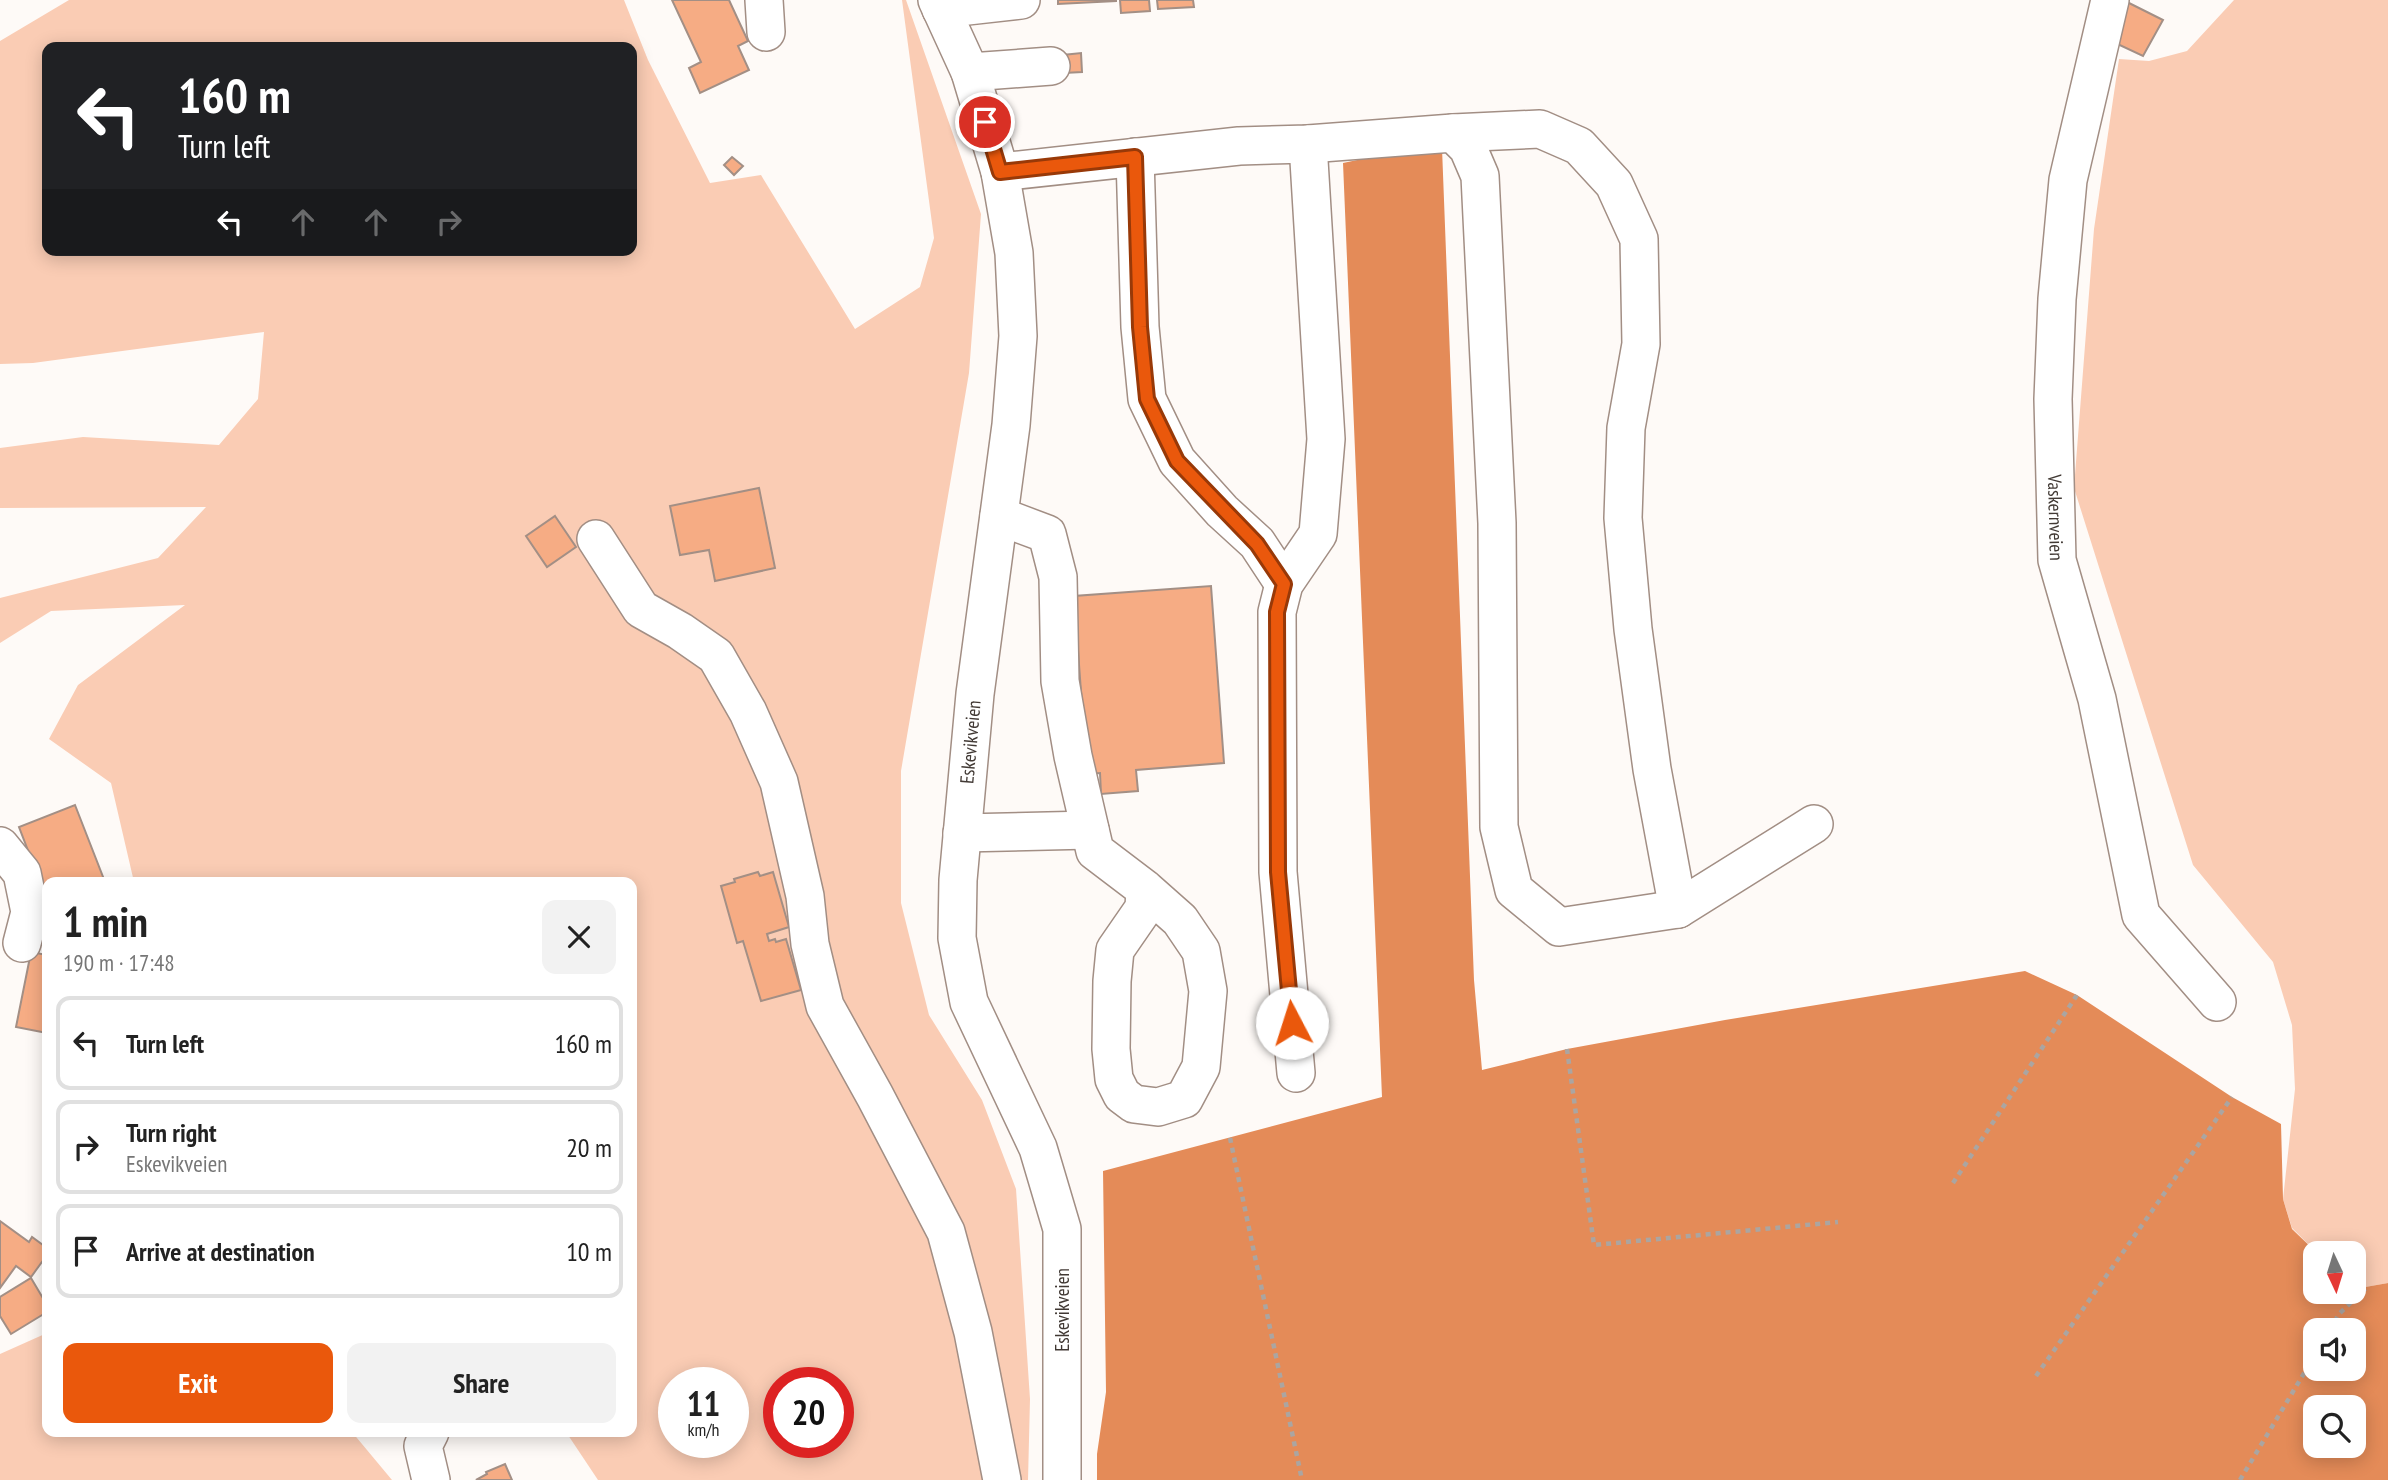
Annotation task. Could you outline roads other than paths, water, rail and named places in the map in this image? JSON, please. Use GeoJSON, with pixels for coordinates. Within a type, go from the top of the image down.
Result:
{"type":"FeatureCollection","features":[{"type":"Feature","properties":{"kind":"street"},"geometry":{"type":"LineString","coordinates":[[939,4],[1021,0]]}},
{"type":"Feature","properties":{"kind":"street","name":"Vaskernveien"},"geometry":{"type":"LineString","coordinates":[[2109,0],[2068,180],[2057,299],[2053,399],[2057,560],[2097,699],[2141,915],[2217,1002]]}},
{"type":"Feature","properties":{"kind":"street","name":"Eskevikveien"},"geometry":{"type":"LineString","coordinates":[[939,4],[970,72],[1000,172],[1014,253],[1018,336],[999,516],[975,694],[958,880],[957,938],[969,1002],[1038,1149],[1062,1229],[1062,1480]]}},
{"type":"Feature","properties":{"kind":"street"},"geometry":{"type":"LineString","coordinates":[[970,72],[1051,66]]}},
{"type":"Feature","properties":{"kind":"street"},"geometry":{"type":"LineString","coordinates":[[1000,172],[1239,146],[1540,129],[1579,146],[1614,184],[1639,240],[1641,344],[1626,428],[1623,518],[1633,629],[1652,769],[1678,909]]}},
{"type":"Feature","properties":{"kind":"street"},"geometry":{"type":"LineString","coordinates":[[1453,134],[1468,148],[1480,176],[1497,523],[1499,827],[1514,890],[1559,927],[1678,909],[1814,824]]}},
{"type":"Feature","properties":{"kind":"street"},"geometry":{"type":"LineString","coordinates":[[1296,1073],[1278,872],[1277,612],[1284,584],[1318,534],[1326,439],[1308,144]]}},
{"type":"Feature","properties":{"kind":"street"},"geometry":{"type":"LineString","coordinates":[[1135,157],[1140,327],[1147,399],[1177,461],[1257,544],[1284,584]]}},
{"type":"Feature","properties":{"kind":"street"},"geometry":{"type":"LineString","coordinates":[[999,516],[1048,534],[1058,577],[1060,681],[1073,756],[1095,851],[1145,889],[1180,920],[1201,951],[1208,991],[1201,1067],[1184,1098],[1158,1107],[1134,1104],[1122,1095],[1114,1079],[1111,1049],[1115,950],[1144,908],[1145,889]]}},
{"type":"Feature","properties":{"kind":"street"},"geometry":{"type":"LineString","coordinates":[[596,539],[641,609],[716,656],[748,712],[779,782],[805,897],[810,944],[825,1006],[946,1232],[973,1332],[1002,1480]]}},
{"type":"Feature","properties":{"kind":"street"},"geometry":{"type":"LineString","coordinates":[[962,833],[1090,830]]}},
{"type":"Feature","properties":{"kind":"street"},"geometry":{"type":"LineString","coordinates":[[0,846],[22,873],[30,912],[22,943]]}}]}
